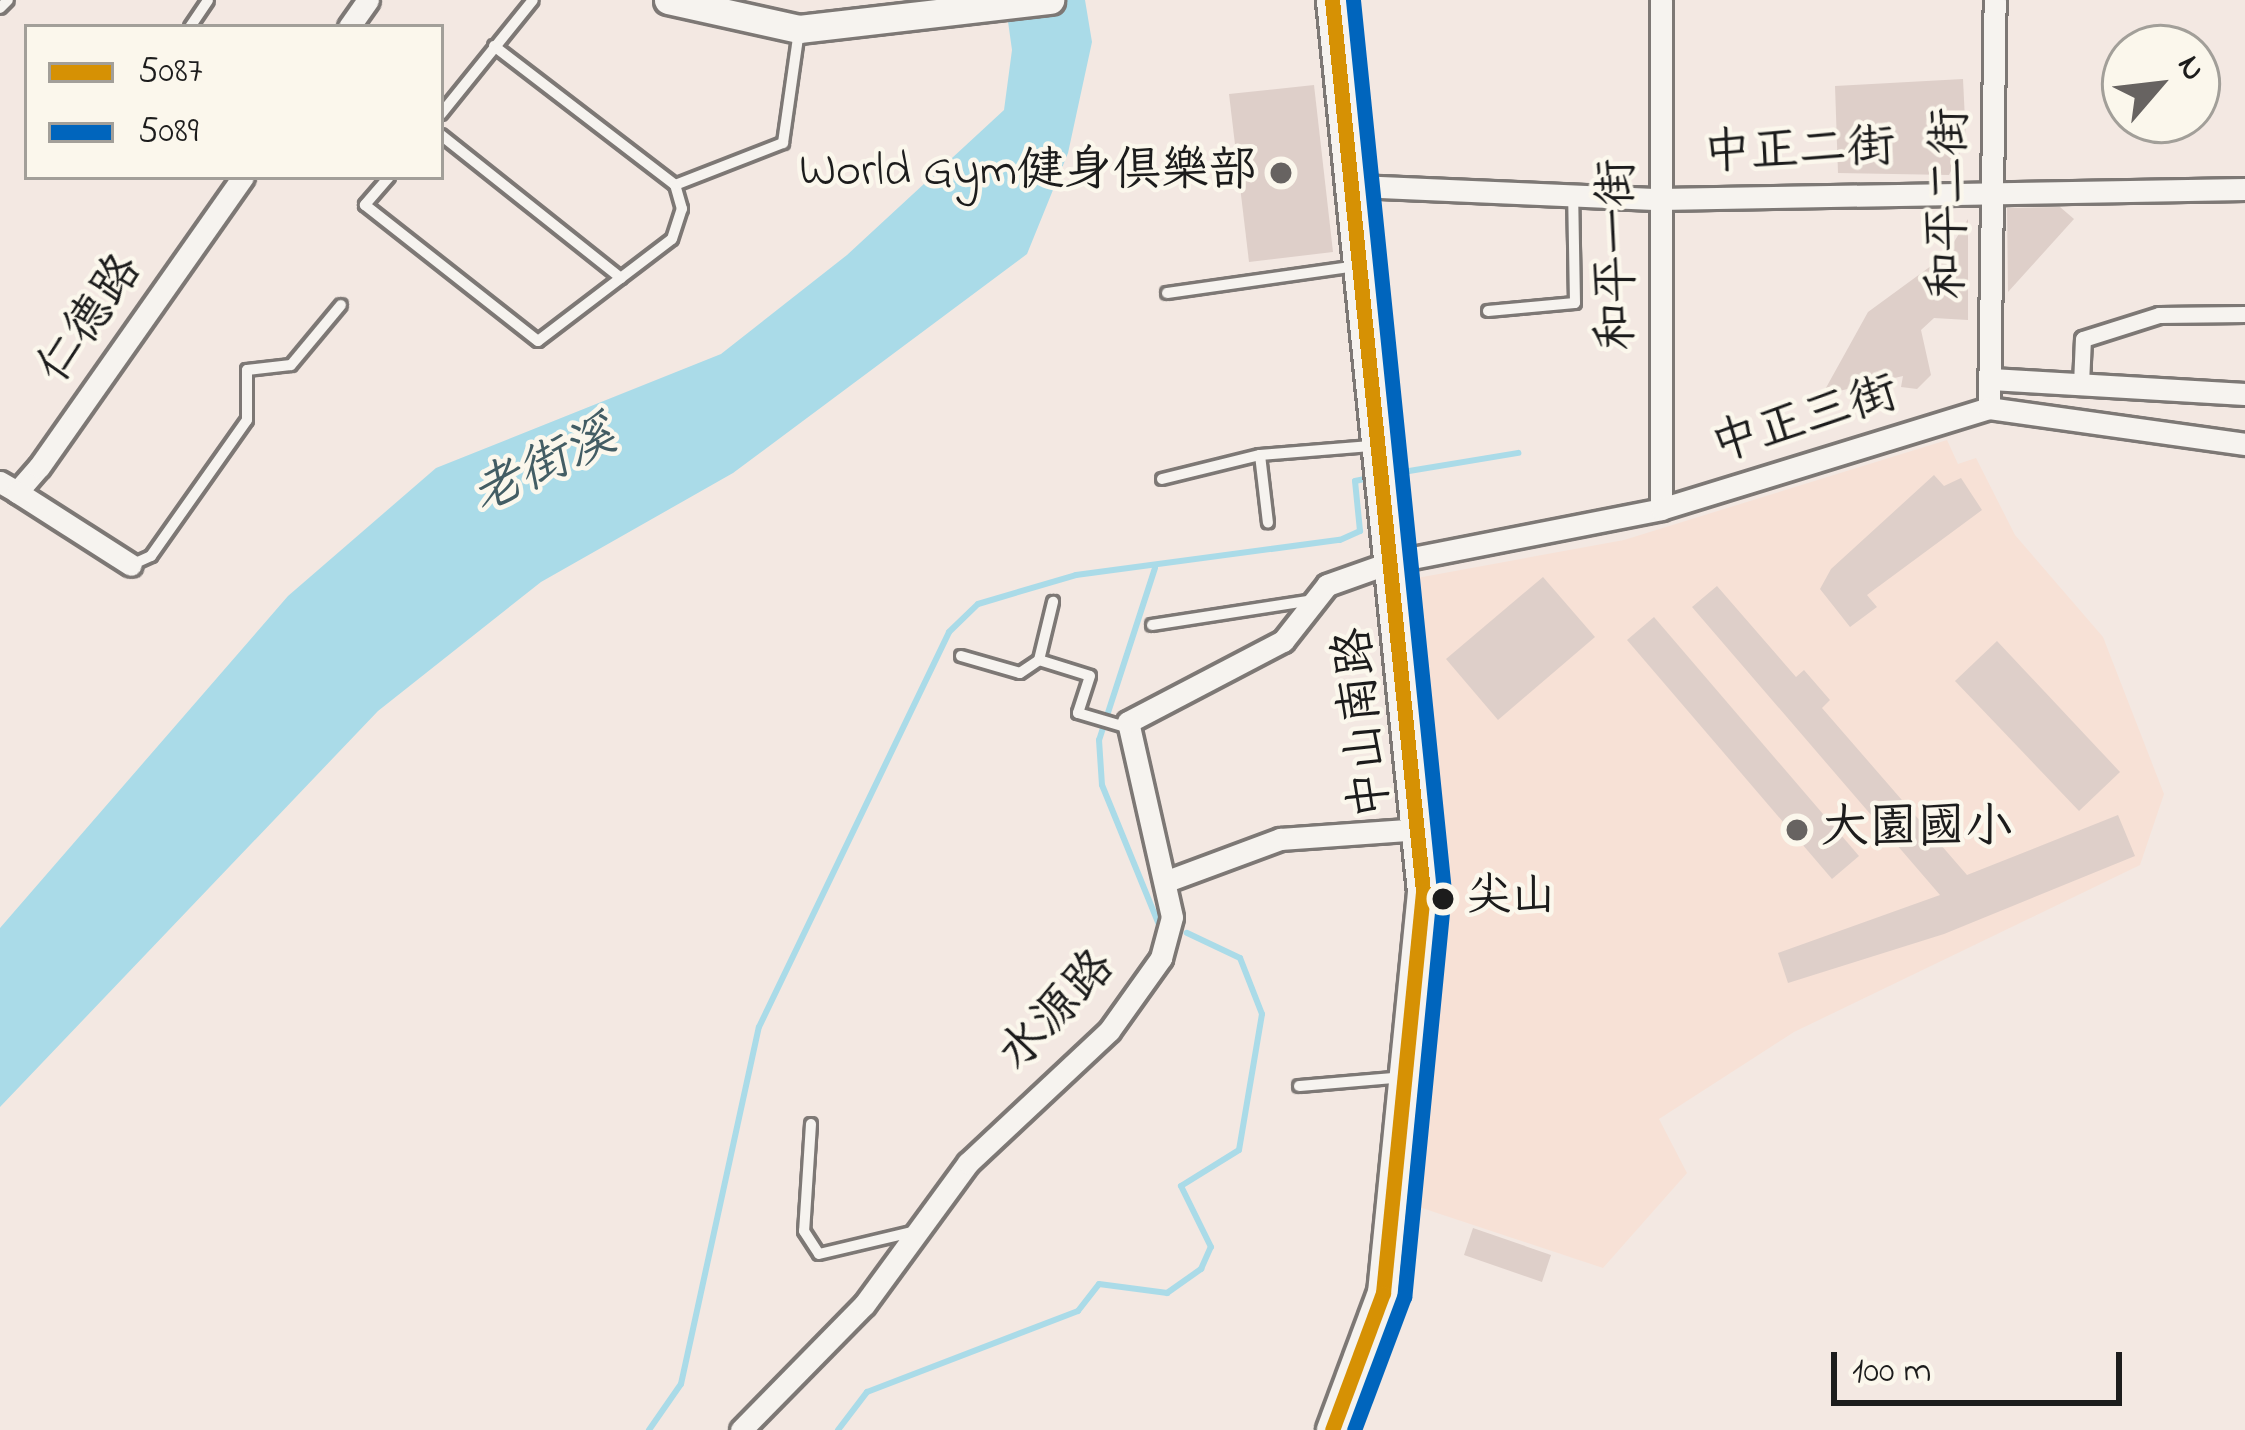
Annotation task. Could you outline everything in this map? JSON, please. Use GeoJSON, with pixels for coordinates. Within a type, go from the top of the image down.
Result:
{"type":"FeatureCollection","features":[{"type":"Feature","properties":{"kind":"main road","name":"中山南路"},"geometry":{"type":"LineString","coordinates":[[1332,0],[1366,265],[1421,830],[1407,1076],[1383,1293],[1332,1430]]}},
{"type":"Feature","properties":{"kind":"street"},"geometry":{"type":"LineString","coordinates":[[668,0],[800,28],[1050,0]]}},
{"type":"Feature","properties":{"kind":"street","name":"和平一街"},"geometry":{"type":"LineString","coordinates":[[1661,0],[1661,509]]}},
{"type":"Feature","properties":{"kind":"street","name":"和平二街"},"geometry":{"type":"LineString","coordinates":[[1989,408],[1995,0]]}},
{"type":"Feature","properties":{"kind":"street","name":"仁德路"},"geometry":{"type":"LineString","coordinates":[[8,487],[241,180]]}},
{"type":"Feature","properties":{"kind":"street","name":"中正二街"},"geometry":{"type":"LineString","coordinates":[[1357,186],[1573,189],[1660,199],[1995,188],[2245,189]]}},
{"type":"Feature","properties":{"kind":"street"},"geometry":{"type":"LineString","coordinates":[[2081,385],[2083,339],[2159,315],[2245,314]]}},
{"type":"Feature","properties":{"kind":"street"},"geometry":{"type":"LineString","coordinates":[[1991,379],[2245,394]]}},
{"type":"Feature","properties":{"kind":"street","name":"中正三街"},"geometry":{"type":"LineString","coordinates":[[1392,562],[1661,509],[1989,408],[2245,444]]}},
{"type":"Feature","properties":{"kind":"street"},"geometry":{"type":"LineString","coordinates":[[8,487],[131,565]]}},
{"type":"Feature","properties":{"kind":"street"},"geometry":{"type":"LineString","coordinates":[[1123,726],[1283,641],[1317,599],[1347,574],[1392,562]]}},
{"type":"Feature","properties":{"kind":"street","name":"水源路"},"geometry":{"type":"LineString","coordinates":[[741,1430],[864,1305],[968,1163],[1138,998],[1168,940],[1167,880],[1123,726]]}},
{"type":"Feature","properties":{"kind":"street"},"geometry":{"type":"LineString","coordinates":[[1167,880],[1280,839],[1421,830]]}},
{"type":"Feature","properties":{"kind":"lane"},"geometry":{"type":"LineString","coordinates":[[0,8],[8,0]]}},
{"type":"Feature","properties":{"kind":"lane"},"geometry":{"type":"LineString","coordinates":[[444,110],[533,0]]}},
{"type":"Feature","properties":{"kind":"lane"},"geometry":{"type":"LineString","coordinates":[[675,185],[783,142],[800,28]]}},
{"type":"Feature","properties":{"kind":"lane"},"geometry":{"type":"LineString","coordinates":[[386,180],[365,205],[538,341],[672,239],[682,209],[675,185],[494,46]]}},
{"type":"Feature","properties":{"kind":"lane"},"geometry":{"type":"LineString","coordinates":[[444,137],[621,278]]}},
{"type":"Feature","properties":{"kind":"lane"},"geometry":{"type":"LineString","coordinates":[[1488,311],[1575,304],[1573,189]]}},
{"type":"Feature","properties":{"kind":"lane"},"geometry":{"type":"LineString","coordinates":[[1166,293],[1366,265]]}},
{"type":"Feature","properties":{"kind":"lane"},"geometry":{"type":"LineString","coordinates":[[131,565],[151,556],[247,420],[247,370],[291,365],[341,305]]}},
{"type":"Feature","properties":{"kind":"lane"},"geometry":{"type":"LineString","coordinates":[[1162,478],[1260,455],[1384,445]]}},
{"type":"Feature","properties":{"kind":"lane"},"geometry":{"type":"LineString","coordinates":[[1260,455],[1268,524]]}},
{"type":"Feature","properties":{"kind":"lane"},"geometry":{"type":"LineString","coordinates":[[1152,625],[1317,599]]}},
{"type":"Feature","properties":{"kind":"lane"},"geometry":{"type":"LineString","coordinates":[[961,656],[1020,674],[1040,661],[1053,602]]}},
{"type":"Feature","properties":{"kind":"lane"},"geometry":{"type":"LineString","coordinates":[[1040,661],[1090,676],[1078,713],[1123,726]]}},
{"type":"Feature","properties":{"kind":"lane"},"geometry":{"type":"LineString","coordinates":[[1299,1086],[1407,1076]]}},
{"type":"Feature","properties":{"kind":"lane"},"geometry":{"type":"LineString","coordinates":[[811,1124],[804,1231],[819,1254],[919,1231]]}},
{"type":"Feature","properties":{"kind":"shaded area","name":"大園國小"},"geometry":{"type":"Polygon","coordinates":[[[1947,440],[1958,464],[1976,458],[2015,535],[2103,637],[2164,794],[2140,865],[1794,1032],[1659,1119],[1687,1173],[1603,1268],[1410,1204],[1445,870],[1417,578],[1624,540],[1947,440]]]}},
{"type":"Feature","properties":{"kind":"water","name":"老街溪"},"geometry":{"type":"Polygon","coordinates":[[[1005,0],[1085,0],[1092,42],[1068,153],[1027,254],[733,473],[541,582],[378,711],[0,1107],[0,928],[288,596],[436,468],[721,354],[847,255],[1004,110],[1012,50],[1005,0]]]}},
{"type":"Feature","properties":{"kind":"building"},"geometry":{"type":"Polygon","coordinates":[[[1963,79],[1966,141],[1949,175],[1838,173],[1835,86],[1963,79]]]}},
{"type":"Feature","properties":{"kind":"building","name":"World Gym健身俱樂部"},"geometry":{"type":"Polygon","coordinates":[[[1314,85],[1333,252],[1249,262],[1229,94],[1314,85]]]}},
{"type":"Feature","properties":{"kind":"building"},"geometry":{"type":"Polygon","coordinates":[[[2060,207],[2074,219],[2008,292],[2007,208],[2060,207]]]}},
{"type":"Feature","properties":{"kind":"building"},"geometry":{"type":"Polygon","coordinates":[[[1968,219],[1968,320],[1934,318],[1921,330],[1931,375],[1917,389],[1901,387],[1903,376],[1822,395],[1868,312],[1946,255],[1968,219]]]}},
{"type":"Feature","properties":{"kind":"building"},"geometry":{"type":"Polygon","coordinates":[[[1934,475],[1944,486],[1961,478],[1982,510],[1867,595],[1877,607],[1850,627],[1820,589],[1831,569],[1934,475]]]}},
{"type":"Feature","properties":{"kind":"building"},"geometry":{"type":"Polygon","coordinates":[[[1543,577],[1595,637],[1498,720],[1446,659],[1543,577]]]}},
{"type":"Feature","properties":{"kind":"building"},"geometry":{"type":"Polygon","coordinates":[[[1717,586],[1796,677],[1804,670],[1830,700],[1822,708],[1967,875],[2118,815],[2135,856],[1944,934],[1788,983],[1778,953],[1940,895],[1692,607],[1717,586]]]}},
{"type":"Feature","properties":{"kind":"building"},"geometry":{"type":"Polygon","coordinates":[[[1654,617],[1859,856],[1832,879],[1627,640],[1654,617]]]}},
{"type":"Feature","properties":{"kind":"building"},"geometry":{"type":"Polygon","coordinates":[[[1997,641],[2120,772],[2079,811],[1955,681],[1997,641]]]}},
{"type":"Feature","properties":{"kind":"building"},"geometry":{"type":"Polygon","coordinates":[[[1473,1228],[1551,1255],[1542,1282],[1464,1255],[1473,1228]]]}},
{"type":"Feature","properties":{"kind":"waterway"},"geometry":{"type":"LineString","coordinates":[[1403,472],[1518,453]]}},
{"type":"Feature","properties":{"kind":"waterway"},"geometry":{"type":"LineString","coordinates":[[649,1430],[681,1384],[759,1027],[949,632],[978,604],[1076,575],[1340,540],[1360,531],[1355,481],[1369,478]]}},
{"type":"Feature","properties":{"kind":"waterway"},"geometry":{"type":"LineString","coordinates":[[1155,568],[1099,740],[1102,785],[1159,925]]}},
{"type":"Feature","properties":{"kind":"waterway"},"geometry":{"type":"LineString","coordinates":[[838,1430],[867,1392],[1078,1311],[1099,1284],[1167,1293],[1201,1269],[1211,1247],[1181,1186],[1239,1150],[1262,1014],[1240,958],[1187,933]]}},
{"type":"Feature","properties":{"kind":"transit line","name":"5087"},"geometry":{"type":"LineString","coordinates":[[1332,0],[1423,892],[1383,1293],[1332,1430]]}},
{"type":"Feature","properties":{"kind":"transit line","name":"5089"},"geometry":{"type":"LineString","coordinates":[[1353,0],[1444,892],[1404,1297],[1354,1430]]}},
{"type":"Feature","properties":{"kind":"place","name":"World Gym健身俱樂部"},"geometry":{"type":"Point","coordinates":[1281,173]}},
{"type":"Feature","properties":{"kind":"place","name":"大園國小"},"geometry":{"type":"Point","coordinates":[1797,830]}},
{"type":"Feature","properties":{"kind":"place","name":"尖山"},"geometry":{"type":"Point","coordinates":[1443,899]}}]}
